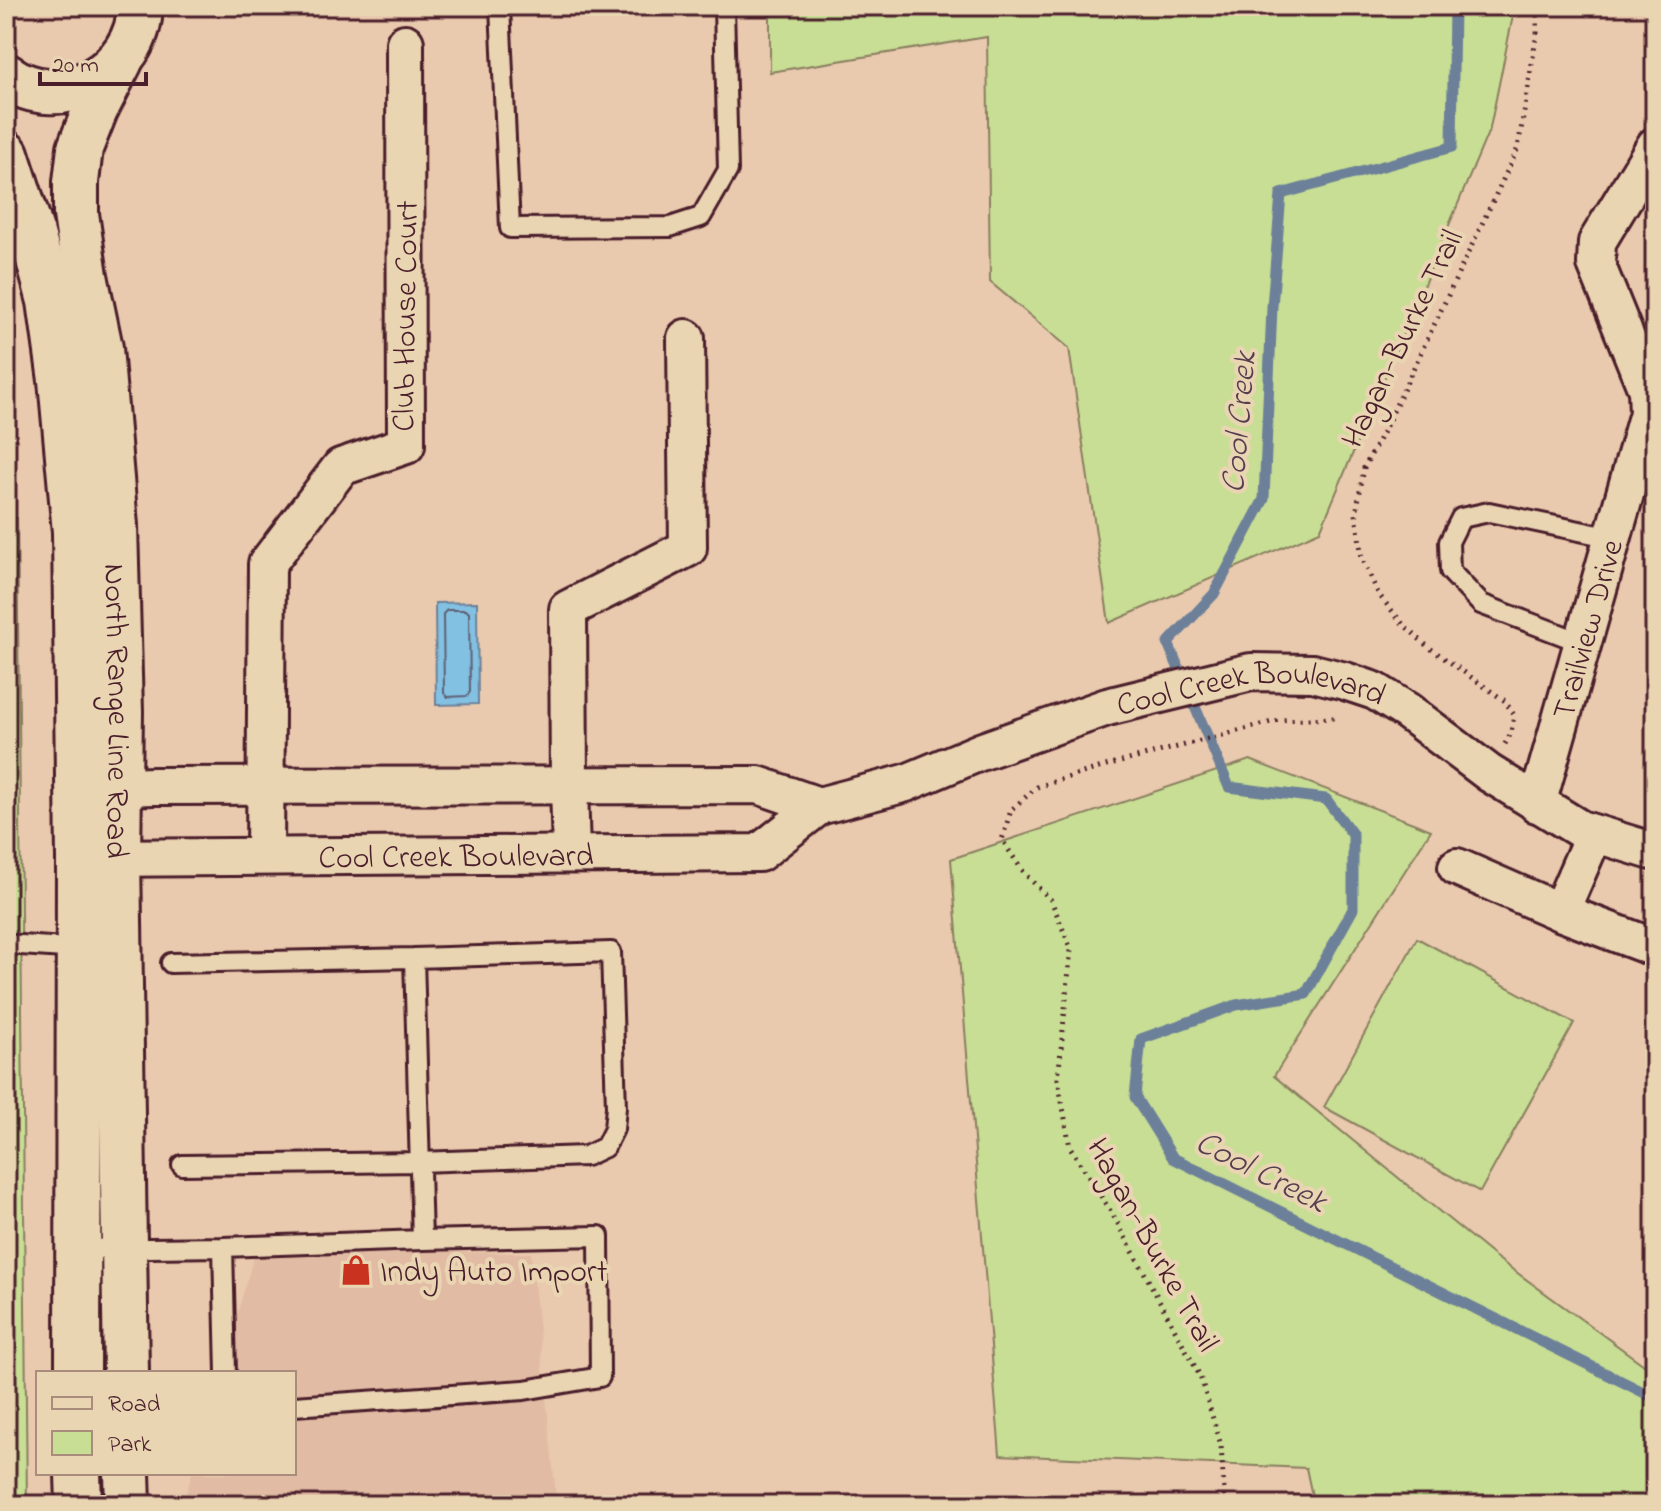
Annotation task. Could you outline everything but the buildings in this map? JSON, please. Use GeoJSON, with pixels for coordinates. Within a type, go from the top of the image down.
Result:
{"type":"FeatureCollection","features":[{"type":"Feature","properties":{"kind":"main road","name":"North Range Line Road"},"geometry":{"type":"LineString","coordinates":[[98,788],[120,712],[115,526],[100,348],[76,214],[76,182],[80,148],[95,110],[132,41],[140,18],[140,6]]}},
{"type":"Feature","properties":{"kind":"main road"},"geometry":{"type":"LineString","coordinates":[[6,76],[15,83],[42,91],[71,90],[98,79],[120,61]]}},
{"type":"Feature","properties":{"kind":"main road","name":"North Range Line Road"},"geometry":{"type":"LineString","coordinates":[[6,154],[50,301],[61,380],[98,788],[98,858],[124,1248],[126,1371]]}},
{"type":"Feature","properties":{"kind":"main road","name":"North Range Line Road"},"geometry":{"type":"LineString","coordinates":[[78,1371],[79,949],[98,858]]}},
{"type":"Feature","properties":{"kind":"main road"},"geometry":{"type":"LineString","coordinates":[[78,1475],[79,1505]]}},
{"type":"Feature","properties":{"kind":"main road"},"geometry":{"type":"LineString","coordinates":[[127,1475],[128,1505]]}},
{"type":"Feature","properties":{"kind":"street","name":"Club House Court"},"geometry":{"type":"LineString","coordinates":[[265,856],[267,564],[341,467],[406,445],[405,43]]}},
{"type":"Feature","properties":{"kind":"street","name":"Trailview Drive"},"geometry":{"type":"LineString","coordinates":[[1537,804],[1648,413],[1647,390],[1596,264],[1597,242],[1655,146]]}},
{"type":"Feature","properties":{"kind":"street"},"geometry":{"type":"LineString","coordinates":[[571,854],[568,609],[688,548],[686,338]]}},
{"type":"Feature","properties":{"kind":"street","name":"Cool Creek Boulevard"},"geometry":{"type":"LineString","coordinates":[[98,858],[759,853],[819,806],[906,783],[980,752],[1107,707],[1251,672],[1313,673],[1375,691],[1407,711],[1489,773],[1580,829],[1655,852]]}},
{"type":"Feature","properties":{"kind":"street"},"geometry":{"type":"LineString","coordinates":[[98,788],[758,785],[819,806]]}},
{"type":"Feature","properties":{"kind":"street"},"geometry":{"type":"LineString","coordinates":[[1560,912],[1594,834]]}},
{"type":"Feature","properties":{"kind":"street"},"geometry":{"type":"LineString","coordinates":[[1457,867],[1560,912],[1655,948]]}},
{"type":"Feature","properties":{"kind":"lane"},"geometry":{"type":"LineString","coordinates":[[500,6],[510,228],[670,227],[701,217],[728,170],[724,6]]}},
{"type":"Feature","properties":{"kind":"lane"},"geometry":{"type":"LineString","coordinates":[[1583,643],[1481,604],[1450,571],[1449,542],[1461,518],[1489,512],[1613,538]]}},
{"type":"Feature","properties":{"kind":"lane"},"geometry":{"type":"LineString","coordinates":[[6,944],[79,949]]}},
{"type":"Feature","properties":{"kind":"lane"},"geometry":{"type":"LineString","coordinates":[[171,963],[611,952],[616,1107],[614,1129],[605,1147],[586,1156],[182,1165]]}},
{"type":"Feature","properties":{"kind":"lane"},"geometry":{"type":"LineString","coordinates":[[414,958],[422,1240]]}},
{"type":"Feature","properties":{"kind":"lane"},"geometry":{"type":"LineString","coordinates":[[77,1249],[599,1236],[600,1377],[524,1390],[296,1406]]}},
{"type":"Feature","properties":{"kind":"lane"},"geometry":{"type":"LineString","coordinates":[[223,1247],[226,1371]]}},
{"type":"Feature","properties":{"kind":"path","name":"Hagan-Burke Trail"},"geometry":{"type":"LineString","coordinates":[[1489,773],[1511,733],[1514,715],[1505,701],[1427,646],[1379,595],[1362,558],[1356,514],[1364,468],[1518,148],[1537,33],[1537,6]]}},
{"type":"Feature","properties":{"kind":"path","name":"Hagan-Burke Trail"},"geometry":{"type":"LineString","coordinates":[[1225,1505],[1221,1445],[1200,1376],[1116,1220],[1070,1147],[1058,1079],[1071,949],[1051,900],[1025,874],[1002,840],[1011,810],[1037,787],[1279,720],[1332,718],[1347,722]]}},
{"type":"Feature","properties":{"kind":"shaded area"},"geometry":{"type":"Polygon","coordinates":[[[256,1249],[531,1253],[557,1505],[183,1505],[191,1475],[296,1475],[296,1371],[221,1371],[256,1249]]]}},
{"type":"Feature","properties":{"kind":"green space"},"geometry":{"type":"Polygon","coordinates":[[[770,6],[1515,6],[1490,128],[1320,531],[1109,623],[1069,348],[990,282],[987,37],[770,72],[770,6]]]}},
{"type":"Feature","properties":{"kind":"green space"},"geometry":{"type":"Polygon","coordinates":[[[6,518],[17,518],[27,1505],[6,1505],[6,518]]]}},
{"type":"Feature","properties":{"kind":"green space"},"geometry":{"type":"Polygon","coordinates":[[[1250,760],[1431,830],[1274,1076],[1494,1256],[1655,1373],[1655,1504],[1314,1505],[1306,1468],[1000,1455],[951,859],[1250,760]]]}},
{"type":"Feature","properties":{"kind":"green space"},"geometry":{"type":"Polygon","coordinates":[[[1417,938],[1574,1023],[1480,1192],[1324,1107],[1417,938]]]}},
{"type":"Feature","properties":{"kind":"water"},"geometry":{"type":"Polygon","coordinates":[[[477,602],[478,704],[436,705],[435,603],[477,602]]]}},
{"type":"Feature","properties":{"kind":"waterway","name":"Cool Creek"},"geometry":{"type":"LineString","coordinates":[[1454,6],[1452,147],[1281,194],[1272,307],[1264,499],[1214,594],[1168,643],[1229,787],[1326,799],[1353,835],[1353,909],[1306,994],[1236,1005],[1141,1039],[1135,1097],[1173,1158],[1655,1398]]}},
{"type":"Feature","properties":{"kind":"place","name":"Indy Auto Import"},"geometry":{"type":"Point","coordinates":[356,1270]}}]}
